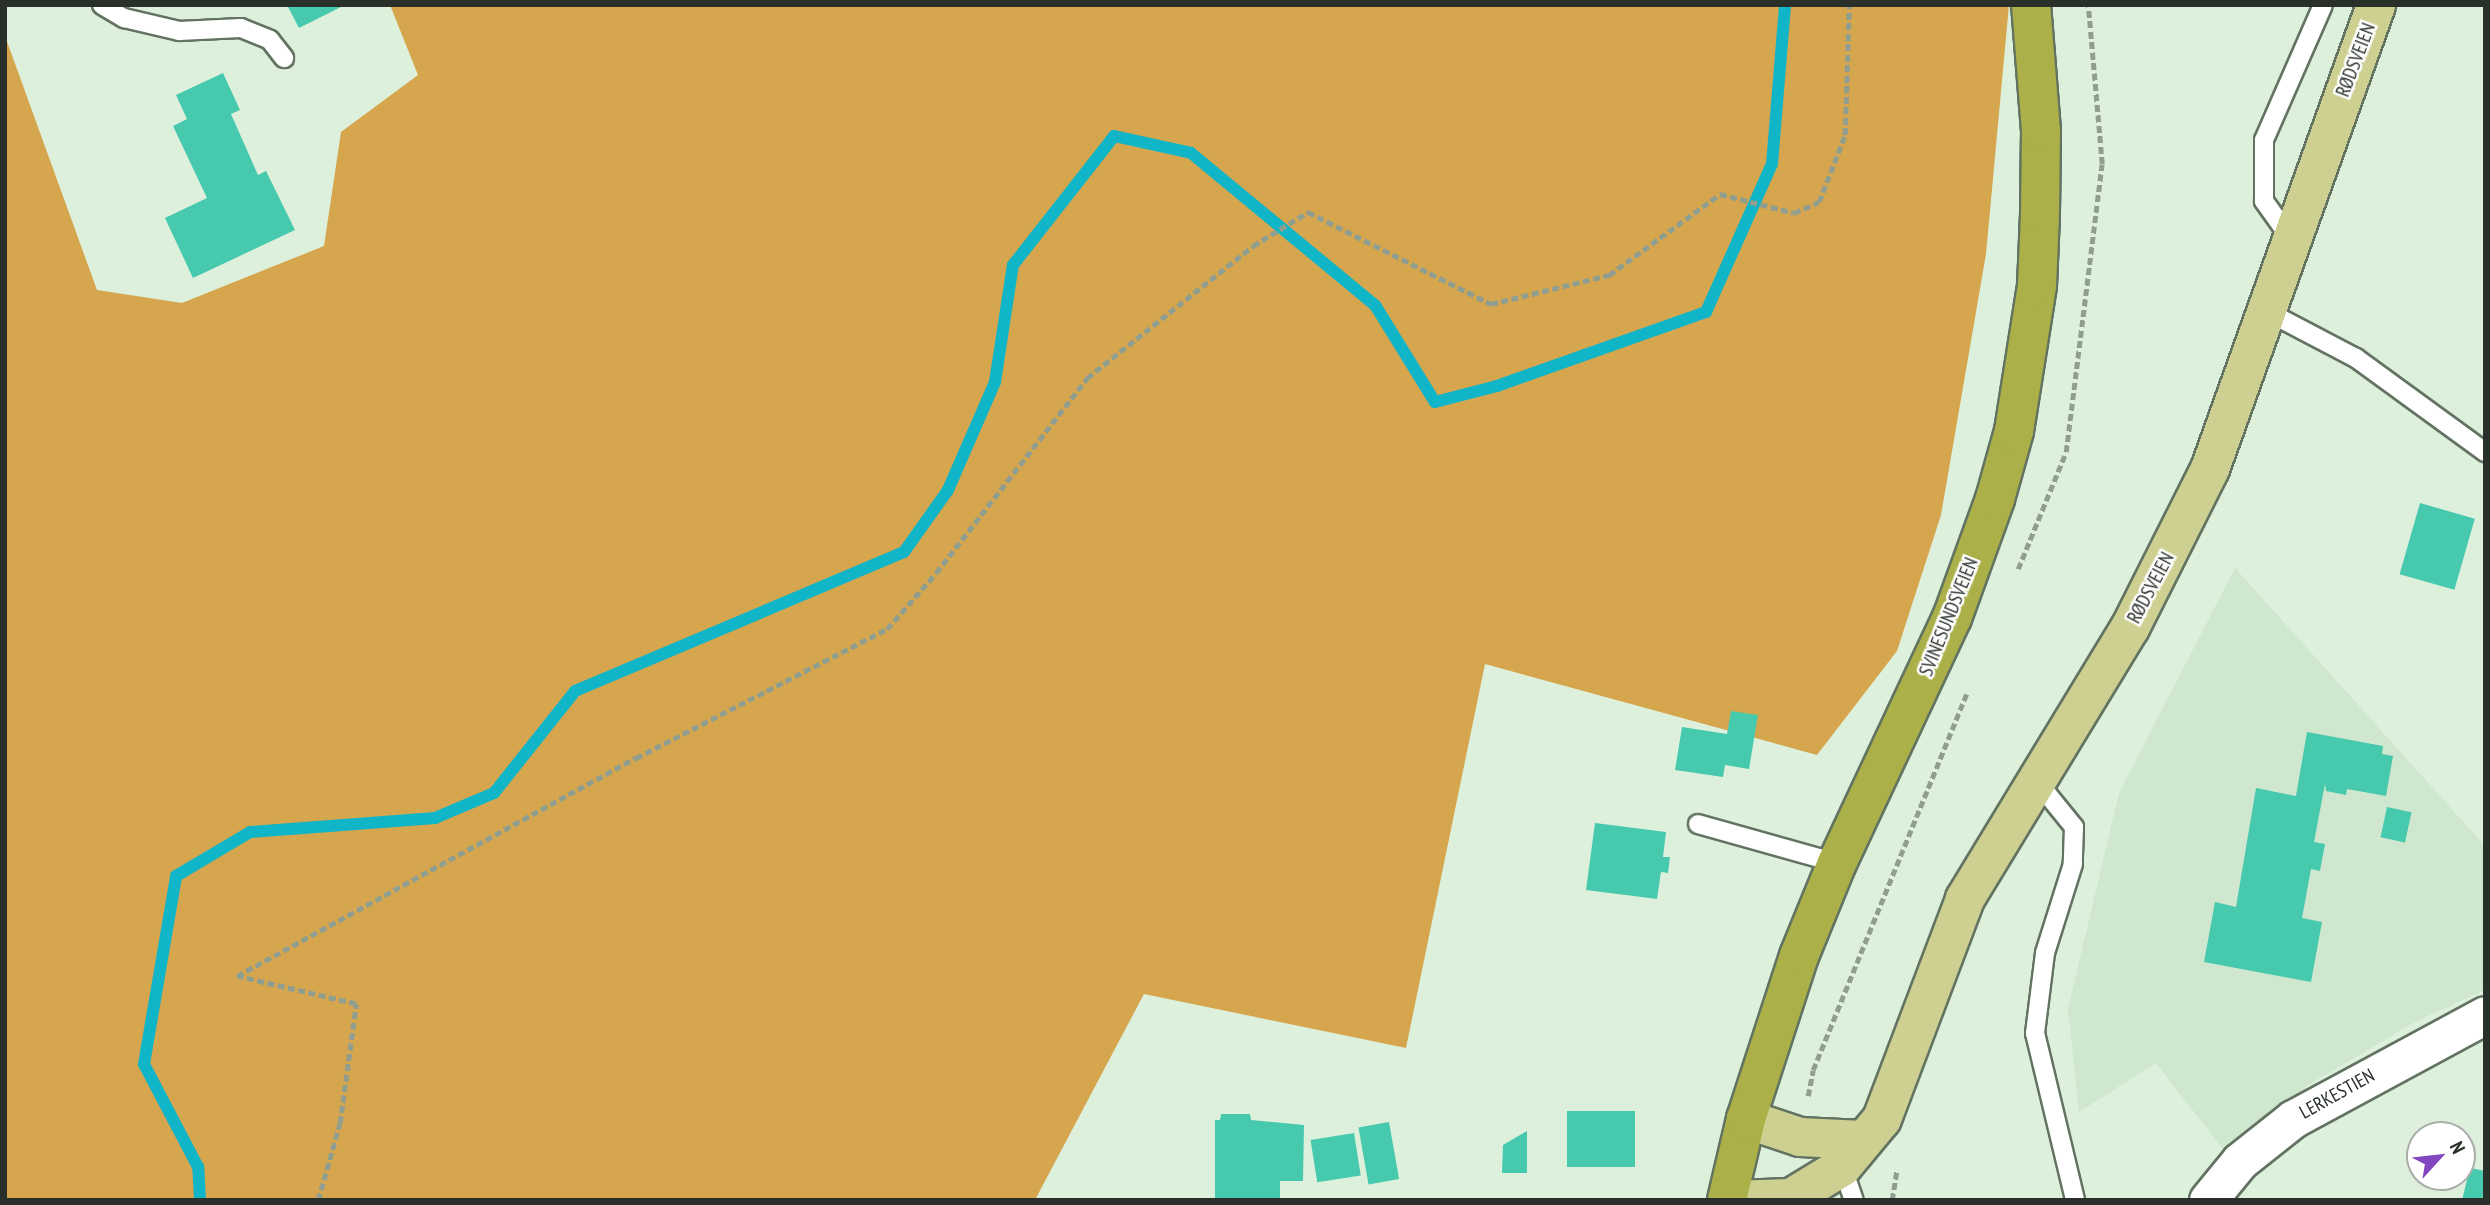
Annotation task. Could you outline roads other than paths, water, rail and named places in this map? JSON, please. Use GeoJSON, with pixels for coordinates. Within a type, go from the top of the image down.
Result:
{"type":"FeatureCollection","features":[{"type":"Feature","properties":{"kind":"highway","name":"SVINESUNDSVEIEN"},"geometry":{"type":"LineString","coordinates":[[1727,1200],[1746,1119],[1799,956],[1837,863],[1952,618],[1995,499],[2014,431],[2037,286],[2040,213],[2041,131],[2031,5]]}},
{"type":"Feature","properties":{"kind":"main road","name":"RØDSVEIEN"},"geometry":{"type":"LineString","coordinates":[[1733,1200],[1791,1198],[1848,1161],[1882,1119],[1902,1077],[1965,899],[2035,779],[2130,628],[2210,469],[2376,5]]}},
{"type":"Feature","properties":{"kind":"main road"},"geometry":{"type":"LineString","coordinates":[[1746,1119],[1800,1137],[1848,1161]]}},
{"type":"Feature","properties":{"kind":"street","name":"LERKESTIEN"},"geometry":{"type":"LineString","coordinates":[[2208,1200],[2240,1161],[2293,1118],[2485,1015]]}},
{"type":"Feature","properties":{"kind":"lane"},"geometry":{"type":"LineString","coordinates":[[102,5],[124,18],[179,31],[241,28],[270,40],[284,58]]}},
{"type":"Feature","properties":{"kind":"lane"},"geometry":{"type":"LineString","coordinates":[[2291,240],[2264,201],[2264,140],[2323,5]]}},
{"type":"Feature","properties":{"kind":"lane"},"geometry":{"type":"LineString","coordinates":[[2266,311],[2356,358],[2485,452]]}},
{"type":"Feature","properties":{"kind":"lane"},"geometry":{"type":"LineString","coordinates":[[2035,779],[2074,827],[2073,864],[2045,953],[2035,1033],[2075,1200]]}},
{"type":"Feature","properties":{"kind":"lane"},"geometry":{"type":"LineString","coordinates":[[1698,824],[1837,863]]}},
{"type":"Feature","properties":{"kind":"waterway"},"geometry":{"type":"LineString","coordinates":[[200,1200],[198,1167],[144,1064],[176,876],[250,832],[435,818],[494,793],[575,691],[904,552],[948,490],[995,382],[1013,265],[1114,136],[1191,153],[1375,305],[1435,402],[1497,386],[1706,312],[1772,164],[1785,5]]}}]}
